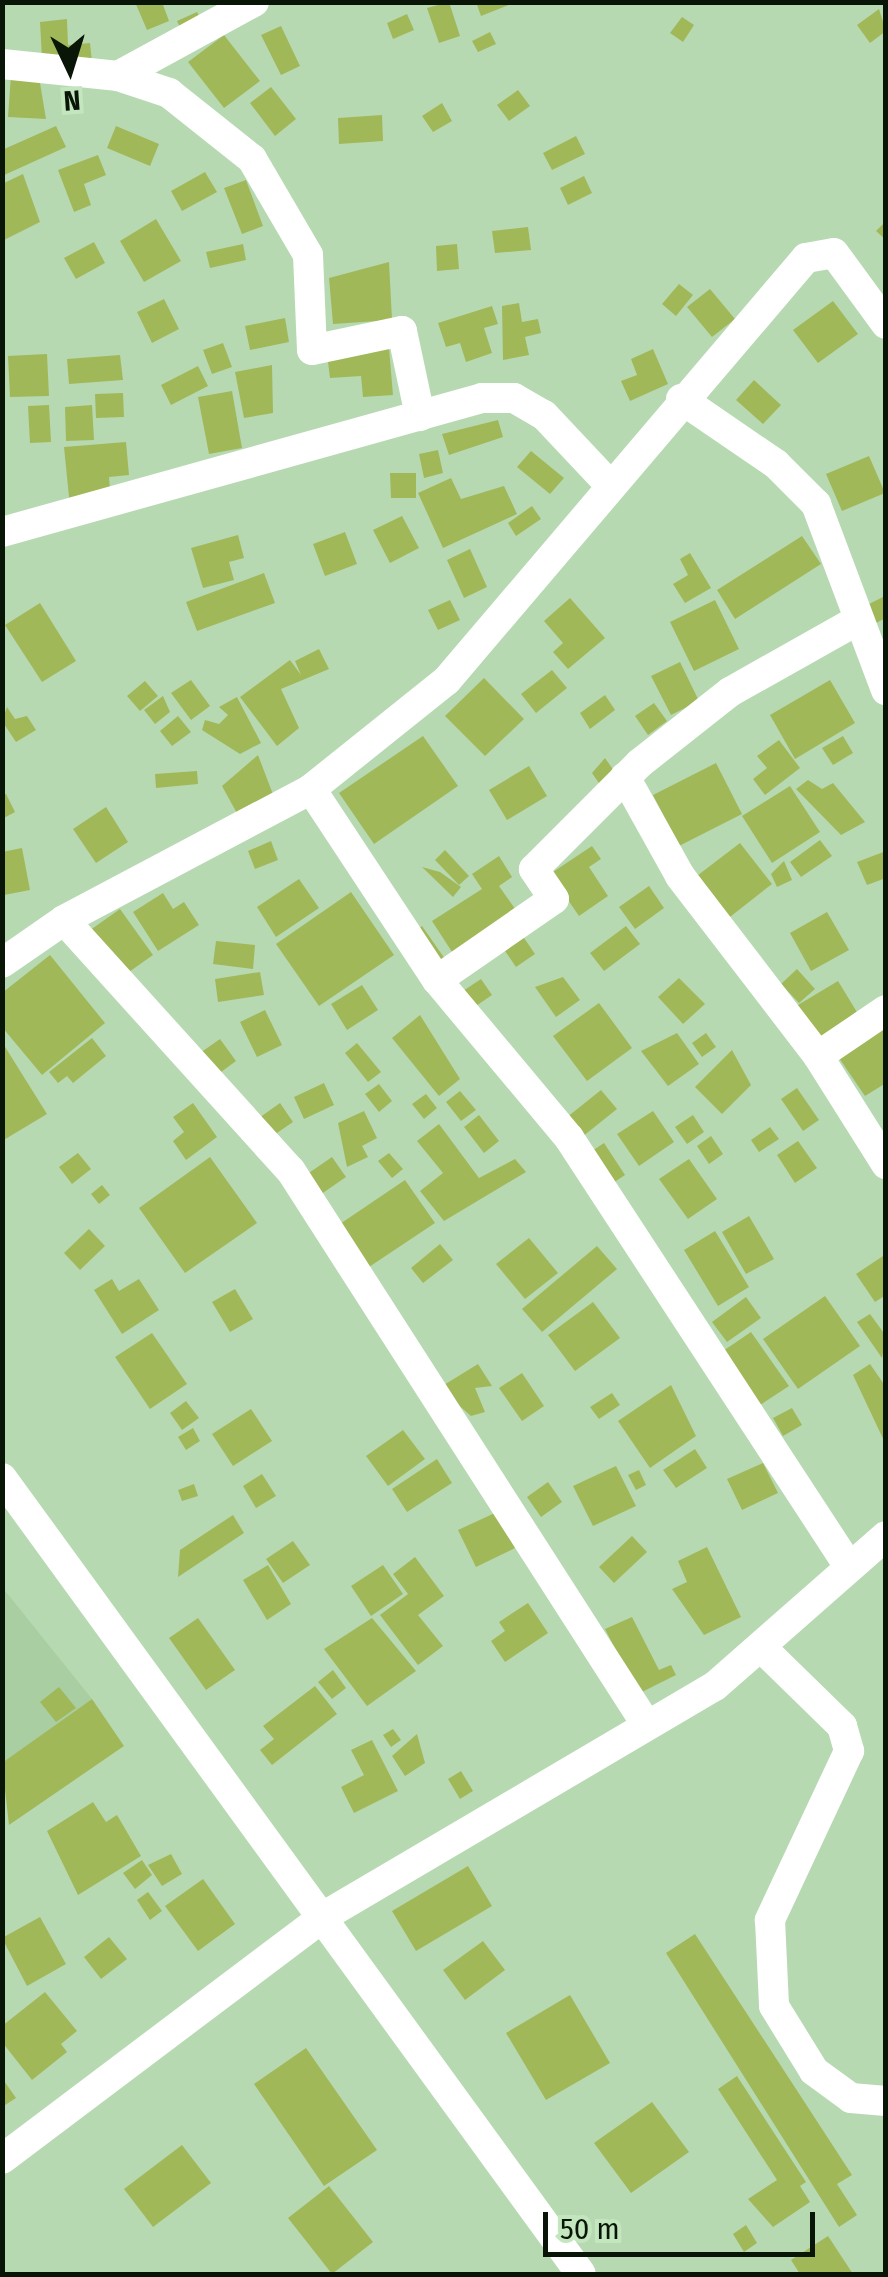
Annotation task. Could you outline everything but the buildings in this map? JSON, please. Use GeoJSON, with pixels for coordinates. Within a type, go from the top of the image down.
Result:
{"type":"FeatureCollection","features":[{"type":"Feature","properties":{"kind":"street"},"geometry":{"type":"LineString","coordinates":[[118,76],[254,2]]}},
{"type":"Feature","properties":{"kind":"street"},"geometry":{"type":"LineString","coordinates":[[2,64],[118,76],[168,92],[252,159],[308,255],[312,350],[402,332],[420,416]]}},
{"type":"Feature","properties":{"kind":"street"},"geometry":{"type":"LineString","coordinates":[[2,963],[64,920],[312,789],[447,680],[608,483],[820,249],[834,253],[886,324]]}},
{"type":"Feature","properties":{"kind":"street"},"geometry":{"type":"LineString","coordinates":[[2,532],[420,416],[514,398],[544,415],[608,483]]}},
{"type":"Feature","properties":{"kind":"street"},"geometry":{"type":"LineString","coordinates":[[681,400],[776,464],[816,504],[856,621],[886,690]]}},
{"type":"Feature","properties":{"kind":"street"},"geometry":{"type":"LineString","coordinates":[[437,980],[554,899],[534,869],[625,777],[730,692],[856,621]]}},
{"type":"Feature","properties":{"kind":"street"},"geometry":{"type":"LineString","coordinates":[[625,777],[680,876],[818,1056],[886,1164]]}},
{"type":"Feature","properties":{"kind":"street"},"geometry":{"type":"LineString","coordinates":[[312,789],[437,980],[569,1138],[848,1565]]}},
{"type":"Feature","properties":{"kind":"street"},"geometry":{"type":"LineString","coordinates":[[64,920],[290,1171],[646,1724]]}},
{"type":"Feature","properties":{"kind":"street"},"geometry":{"type":"LineString","coordinates":[[818,1056],[886,1010]]}},
{"type":"Feature","properties":{"kind":"street"},"geometry":{"type":"LineString","coordinates":[[2,1478],[326,1915],[581,2274]]}},
{"type":"Feature","properties":{"kind":"street"},"geometry":{"type":"LineString","coordinates":[[2,2159],[326,1915],[646,1724],[762,1648],[848,1565],[886,1536]]}},
{"type":"Feature","properties":{"kind":"street"},"geometry":{"type":"LineString","coordinates":[[762,1648],[842,1726],[849,1751],[770,1920],[774,2006],[814,2071],[852,2098],[886,2102]]}},
{"type":"Feature","properties":{"kind":"shaded area"},"geometry":{"type":"Polygon","coordinates":[[[2,1587],[92,1699],[3,1763],[2,1763],[2,1587]]]}}]}
